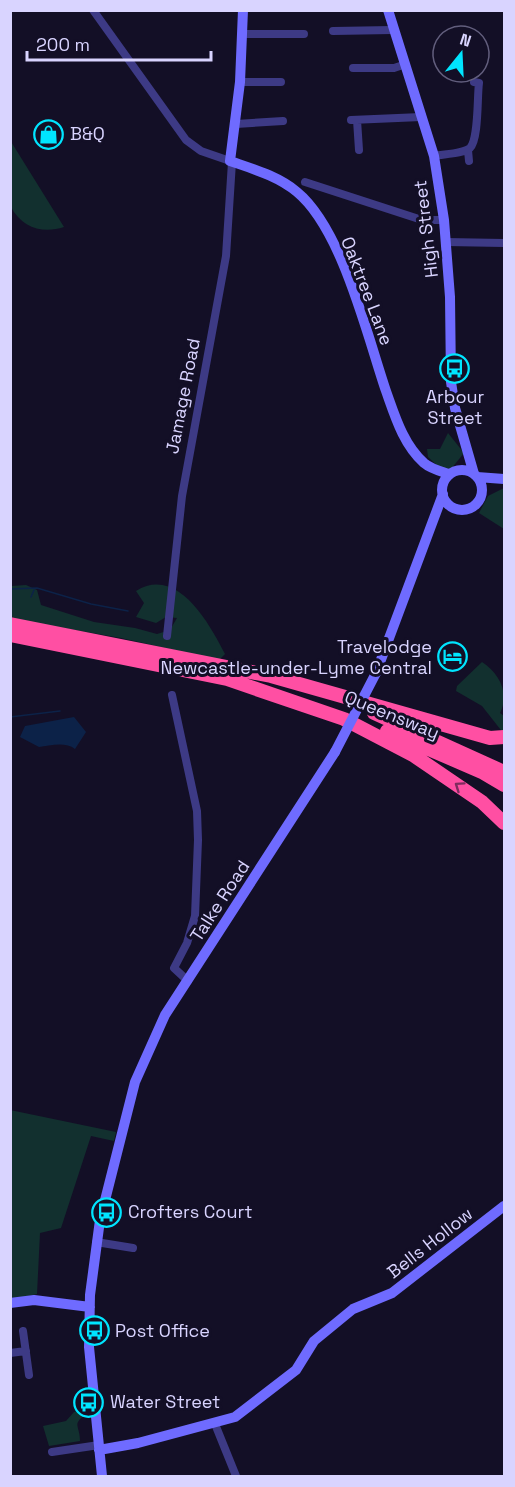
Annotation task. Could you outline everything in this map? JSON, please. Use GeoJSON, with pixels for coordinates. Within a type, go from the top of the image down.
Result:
{"type":"FeatureCollection","features":[{"type":"Feature","properties":{"kind":"highway"},"geometry":{"type":"LineString","coordinates":[[10,624],[271,676],[490,738],[504,737]]}},
{"type":"Feature","properties":{"kind":"highway"},"geometry":{"type":"LineString","coordinates":[[10,635],[227,679],[344,719],[390,741],[455,782],[504,823]]}},
{"type":"Feature","properties":{"kind":"highway","name":"Queensway"},"geometry":{"type":"LineString","coordinates":[[240,670],[384,717],[504,772]]}},
{"type":"Feature","properties":{"kind":"highway","name":"Queensway"},"geometry":{"type":"LineString","coordinates":[[227,679],[318,705],[375,726],[482,772],[504,785]]}},
{"type":"Feature","properties":{"kind":"street"},"geometry":{"type":"LineString","coordinates":[[93,10],[186,140],[201,151],[231,162]]}},
{"type":"Feature","properties":{"kind":"street","name":"Jamage Road"},"geometry":{"type":"LineString","coordinates":[[167,636],[182,496],[226,256],[231,162],[240,82],[243,10]]}},
{"type":"Feature","properties":{"kind":"street","name":"High Street"},"geometry":{"type":"LineString","coordinates":[[387,10],[434,156],[446,242],[455,408],[476,475]]}},
{"type":"Feature","properties":{"kind":"street"},"geometry":{"type":"LineString","coordinates":[[333,31],[392,30]]}},
{"type":"Feature","properties":{"kind":"street"},"geometry":{"type":"LineString","coordinates":[[243,34],[304,34]]}},
{"type":"Feature","properties":{"kind":"street"},"geometry":{"type":"LineString","coordinates":[[353,69],[394,68],[403,65]]}},
{"type":"Feature","properties":{"kind":"street"},"geometry":{"type":"LineString","coordinates":[[240,82],[281,82]]}},
{"type":"Feature","properties":{"kind":"street"},"geometry":{"type":"LineString","coordinates":[[469,161],[468,150],[473,142],[477,121],[479,84]]}},
{"type":"Feature","properties":{"kind":"street"},"geometry":{"type":"LineString","coordinates":[[359,150],[354,120],[421,117]]}},
{"type":"Feature","properties":{"kind":"street"},"geometry":{"type":"LineString","coordinates":[[236,124],[284,121]]}},
{"type":"Feature","properties":{"kind":"street"},"geometry":{"type":"LineString","coordinates":[[434,156],[468,150]]}},
{"type":"Feature","properties":{"kind":"street","name":"Oaktree Lane"},"geometry":{"type":"LineString","coordinates":[[231,162],[285,183],[299,193],[319,216],[341,259],[398,424],[413,450],[434,470],[442,490]]}},
{"type":"Feature","properties":{"kind":"street"},"geometry":{"type":"LineString","coordinates":[[305,182],[422,220],[444,220]]}},
{"type":"Feature","properties":{"kind":"street"},"geometry":{"type":"LineString","coordinates":[[446,242],[504,243]]}},
{"type":"Feature","properties":{"kind":"street"},"geometry":{"type":"LineString","coordinates":[[460,509],[450,506],[442,490],[451,473],[460,465],[467,449]]}},
{"type":"Feature","properties":{"kind":"street","name":"Oaktree Lane"},"geometry":{"type":"LineString","coordinates":[[434,470],[451,473]]}},
{"type":"Feature","properties":{"kind":"street"},"geometry":{"type":"LineString","coordinates":[[451,473],[466,470],[476,475],[504,479]]}},
{"type":"Feature","properties":{"kind":"street"},"geometry":{"type":"LineString","coordinates":[[476,475],[482,488],[481,495]]}},
{"type":"Feature","properties":{"kind":"street"},"geometry":{"type":"LineString","coordinates":[[428,531],[437,519],[473,506],[481,495],[504,479]]}},
{"type":"Feature","properties":{"kind":"street","name":"Talke Road"},"geometry":{"type":"LineString","coordinates":[[102,1476],[89,1347],[90,1307],[96,1242],[114,1158],[138,1074],[165,1015],[335,752],[376,672],[442,490]]}},
{"type":"Feature","properties":{"kind":"street"},"geometry":{"type":"LineString","coordinates":[[172,695],[197,811],[195,916],[187,943],[174,968],[188,981]]}},
{"type":"Feature","properties":{"kind":"street","name":"Bells Hollow"},"geometry":{"type":"LineString","coordinates":[[98,1443],[215,1424],[235,1418],[296,1370],[314,1341],[353,1309],[392,1293],[504,1206]]}},
{"type":"Feature","properties":{"kind":"street"},"geometry":{"type":"LineString","coordinates":[[96,1242],[133,1248]]}},
{"type":"Feature","properties":{"kind":"street"},"geometry":{"type":"LineString","coordinates":[[10,1303],[34,1300],[90,1307]]}},
{"type":"Feature","properties":{"kind":"street"},"geometry":{"type":"LineString","coordinates":[[23,1331],[29,1375]]}},
{"type":"Feature","properties":{"kind":"street"},"geometry":{"type":"LineString","coordinates":[[10,1353],[26,1351]]}},
{"type":"Feature","properties":{"kind":"street"},"geometry":{"type":"LineString","coordinates":[[215,1424],[236,1476]]}},
{"type":"Feature","properties":{"kind":"street"},"geometry":{"type":"LineString","coordinates":[[55,1450],[98,1443]]}},
{"type":"Feature","properties":{"kind":"green space"},"geometry":{"type":"Polygon","coordinates":[[[10,140],[64,227],[48,230],[34,228],[21,220],[11,207],[10,140]]]}},
{"type":"Feature","properties":{"kind":"green space"},"geometry":{"type":"Polygon","coordinates":[[[448,433],[464,453],[451,469],[443,471],[428,457],[427,449],[440,449],[448,433]]]}},
{"type":"Feature","properties":{"kind":"green space"},"geometry":{"type":"Polygon","coordinates":[[[504,488],[504,529],[479,513],[488,496],[504,488]]]}},
{"type":"Feature","properties":{"kind":"green space"},"geometry":{"type":"Polygon","coordinates":[[[26,585],[37,590],[41,605],[94,622],[157,634],[170,630],[177,618],[166,617],[156,623],[136,617],[144,603],[136,591],[151,585],[166,586],[179,592],[191,602],[211,628],[225,654],[219,660],[121,638],[11,619],[11,586],[26,585]]]}},
{"type":"Feature","properties":{"kind":"green space"},"geometry":{"type":"Polygon","coordinates":[[[482,662],[501,684],[504,698],[500,713],[504,716],[504,734],[482,706],[456,691],[457,686],[482,662]]]}},
{"type":"Feature","properties":{"kind":"green space"},"geometry":{"type":"Polygon","coordinates":[[[10,1110],[116,1132],[114,1141],[91,1136],[61,1228],[40,1233],[37,1294],[11,1300],[10,1110]]]}},
{"type":"Feature","properties":{"kind":"green space"},"geometry":{"type":"Polygon","coordinates":[[[89,1406],[89,1412],[77,1425],[80,1441],[49,1446],[43,1426],[66,1421],[74,1412],[82,1411],[82,1407],[89,1406]]]}},
{"type":"Feature","properties":{"kind":"water"},"geometry":{"type":"Polygon","coordinates":[[[74,717],[86,732],[75,749],[62,745],[39,747],[20,737],[25,726],[74,717]]]}},
{"type":"Feature","properties":{"kind":"waterway"},"geometry":{"type":"LineString","coordinates":[[10,589],[37,588],[91,604],[128,611]]}},
{"type":"Feature","properties":{"kind":"waterway"},"geometry":{"type":"LineString","coordinates":[[31,597],[34,590]]}},
{"type":"Feature","properties":{"kind":"waterway"},"geometry":{"type":"LineString","coordinates":[[10,717],[60,711]]}},
{"type":"Feature","properties":{"kind":"place","name":"B&Q"},"geometry":{"type":"Point","coordinates":[49,134]}},
{"type":"Feature","properties":{"kind":"place","name":"Arbour Street"},"geometry":{"type":"Point","coordinates":[455,368]}},
{"type":"Feature","properties":{"kind":"place","name":"Travelodge Newcastle-under-Lyme Central"},"geometry":{"type":"Point","coordinates":[453,657]}},
{"type":"Feature","properties":{"kind":"place","name":"Crofters Court"},"geometry":{"type":"Point","coordinates":[107,1212]}},
{"type":"Feature","properties":{"kind":"place","name":"Post Office"},"geometry":{"type":"Point","coordinates":[94,1331]}},
{"type":"Feature","properties":{"kind":"place","name":"Water Street"},"geometry":{"type":"Point","coordinates":[89,1402]}}]}
